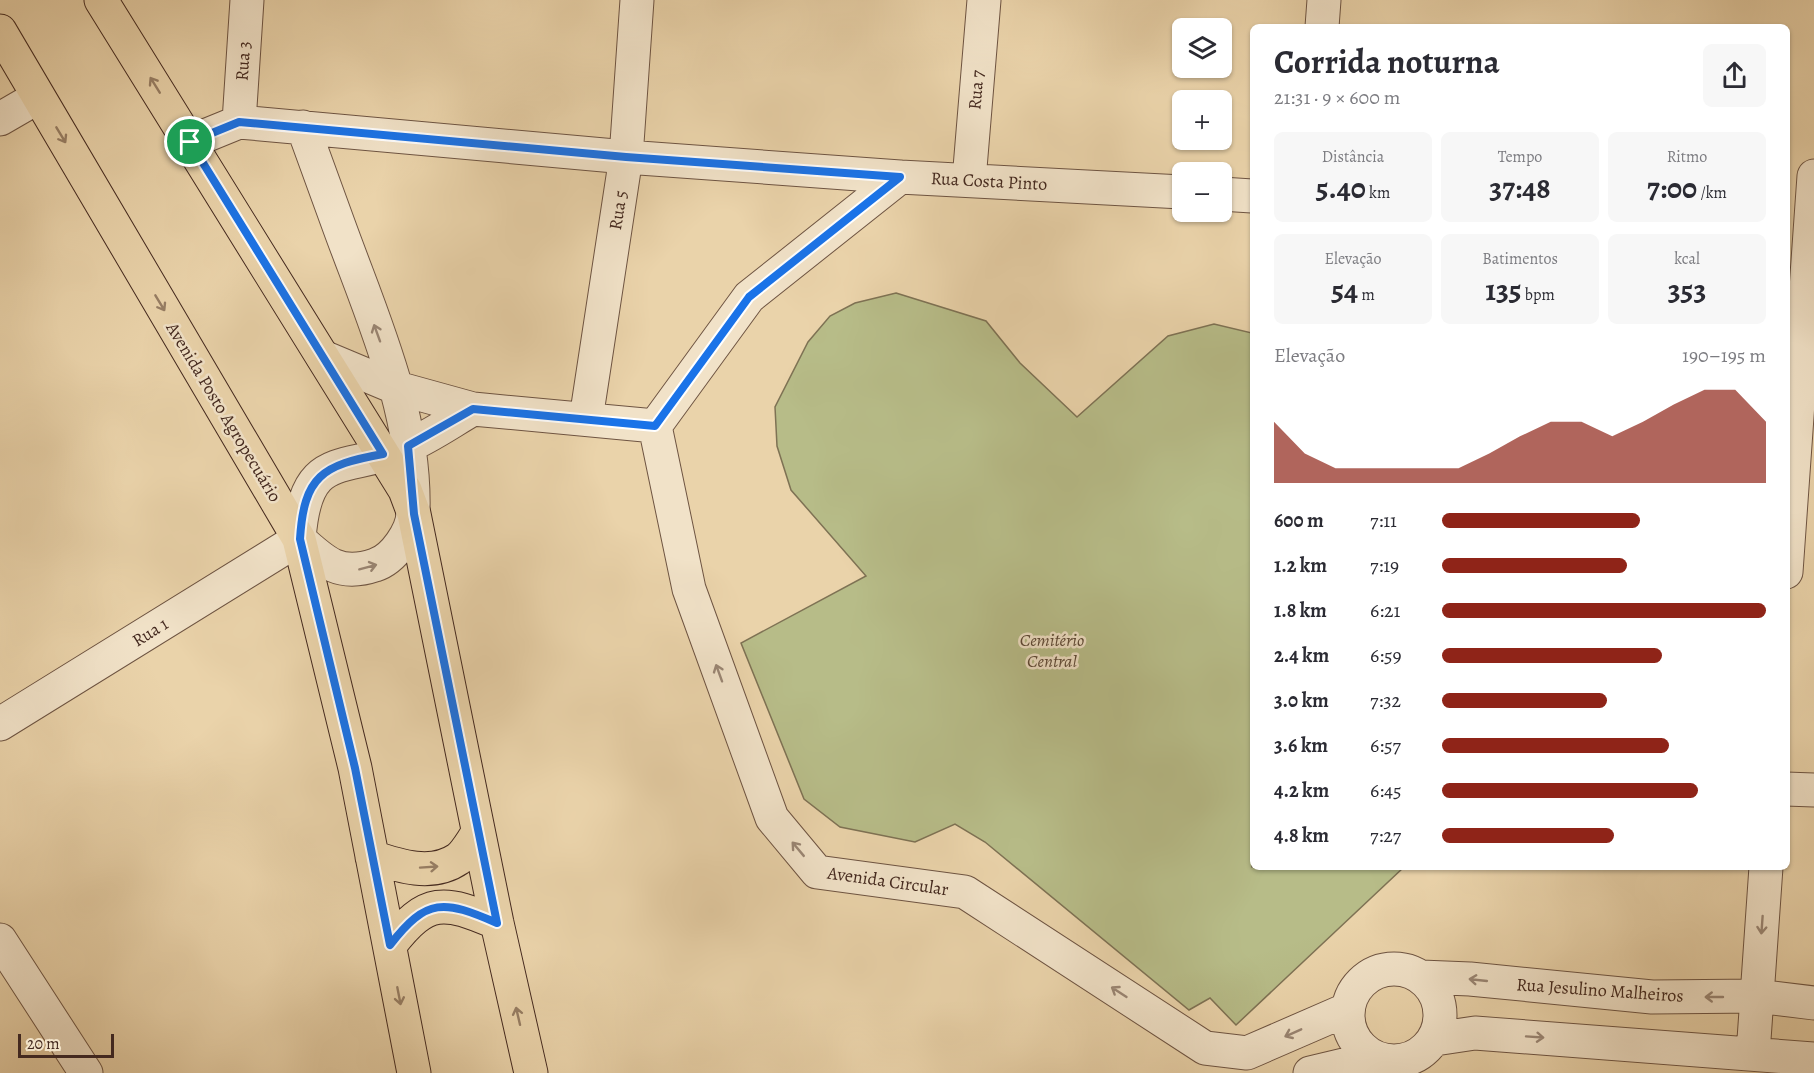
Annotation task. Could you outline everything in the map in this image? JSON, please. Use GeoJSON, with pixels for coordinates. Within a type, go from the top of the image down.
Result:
{"type":"FeatureCollection","features":[{"type":"Feature","properties":{"kind":"main road"},"geometry":{"type":"LineString","coordinates":[[101,0],[323,357],[396,450],[405,490],[414,514],[478,833],[531,1073]]}},
{"type":"Feature","properties":{"kind":"main road","name":"Avenida Posto Agropecuário"},"geometry":{"type":"LineString","coordinates":[[0,31],[300,539],[355,768],[414,1073]]}},
{"type":"Feature","properties":{"kind":"main road"},"geometry":{"type":"LineString","coordinates":[[372,857],[402,867],[434,868],[458,858],[478,833]]}},
{"type":"Feature","properties":{"kind":"main road"},"geometry":{"type":"LineString","coordinates":[[390,945],[410,920],[438,907],[460,907],[497,923]]}},
{"type":"Feature","properties":{"kind":"street","name":"Rua 3"},"geometry":{"type":"LineString","coordinates":[[239,122],[247,0]]}},
{"type":"Feature","properties":{"kind":"street","name":"Rua 5"},"geometry":{"type":"LineString","coordinates":[[586,418],[626,157],[637,0]]}},
{"type":"Feature","properties":{"kind":"street","name":"Rua 7"},"geometry":{"type":"LineString","coordinates":[[969,180],[984,0]]}},
{"type":"Feature","properties":{"kind":"street"},"geometry":{"type":"LineString","coordinates":[[1322,24],[1324,0]]}},
{"type":"Feature","properties":{"kind":"street"},"geometry":{"type":"LineString","coordinates":[[0,119],[38,97]]}},
{"type":"Feature","properties":{"kind":"street","name":"Rua Costa Pinto"},"geometry":{"type":"LineString","coordinates":[[190,142],[239,122],[626,157],[900,177],[1172,191]]}},
{"type":"Feature","properties":{"kind":"street"},"geometry":{"type":"LineString","coordinates":[[303,127],[397,388],[396,450]]}},
{"type":"Feature","properties":{"kind":"street"},"geometry":{"type":"LineString","coordinates":[[323,357],[397,388],[473,409],[655,426],[749,297],[900,177]]}},
{"type":"Feature","properties":{"kind":"street"},"geometry":{"type":"LineString","coordinates":[[1790,459],[1798,234],[1814,177]]}},
{"type":"Feature","properties":{"kind":"street"},"geometry":{"type":"LineString","coordinates":[[1232,195],[1250,196]]}},
{"type":"Feature","properties":{"kind":"street"},"geometry":{"type":"LineString","coordinates":[[414,514],[404,537],[390,556],[378,564],[350,572],[321,559],[300,539],[302,509],[311,484],[329,469],[396,450],[473,409]]}},
{"type":"Feature","properties":{"kind":"street","name":"Avenida Circular"},"geometry":{"type":"LineString","coordinates":[[655,426],[689,589],[772,818],[816,872],[965,892],[1205,1048],[1247,1053],[1346,1010]]}},
{"type":"Feature","properties":{"kind":"street","name":"Rua 1"},"geometry":{"type":"LineString","coordinates":[[0,724],[300,539]]}},
{"type":"Feature","properties":{"kind":"street"},"geometry":{"type":"LineString","coordinates":[[1790,789],[1814,790]]}},
{"type":"Feature","properties":{"kind":"street"},"geometry":{"type":"LineString","coordinates":[[1753,1054],[1766,870]]}},
{"type":"Feature","properties":{"kind":"street"},"geometry":{"type":"LineString","coordinates":[[0,940],[86,1073]]}},
{"type":"Feature","properties":{"kind":"street"},"geometry":{"type":"LineString","coordinates":[[1373,1058],[1352,1038],[1346,1010],[1355,987],[1375,972],[1399,968],[1421,977],[1436,994],[1441,1017],[1430,1054]]}},
{"type":"Feature","properties":{"kind":"street","name":"Rua Jesulino Malheiros"},"geometry":{"type":"LineString","coordinates":[[1421,977],[1470,979],[1652,997],[1757,996],[1814,1003]]}},
{"type":"Feature","properties":{"kind":"street"},"geometry":{"type":"LineString","coordinates":[[1310,1073],[1373,1058],[1401,1062],[1430,1054],[1475,1033],[1814,1059]]}},
{"type":"Feature","properties":{"kind":"green space","name":"Cemitério Central"},"geometry":{"type":"Polygon","coordinates":[[[896,293],[986,321],[1020,363],[1077,417],[1168,336],[1214,324],[1250,333],[1250,870],[1401,870],[1236,1025],[1210,998],[1189,1010],[985,842],[955,824],[915,842],[840,827],[804,799],[741,643],[866,576],[791,490],[777,446],[775,407],[808,342],[830,316],[855,303],[896,293]]]}},
{"type":"Feature","properties":{"kind":"route"},"geometry":{"type":"LineString","coordinates":[[239,122],[626,157],[900,177],[749,297],[655,426],[473,409],[408,446],[414,514],[497,923],[460,907],[438,907],[410,920],[390,945],[355,768],[300,539],[302,509],[311,484],[329,469],[383,454],[190,142],[239,122]]}}]}
